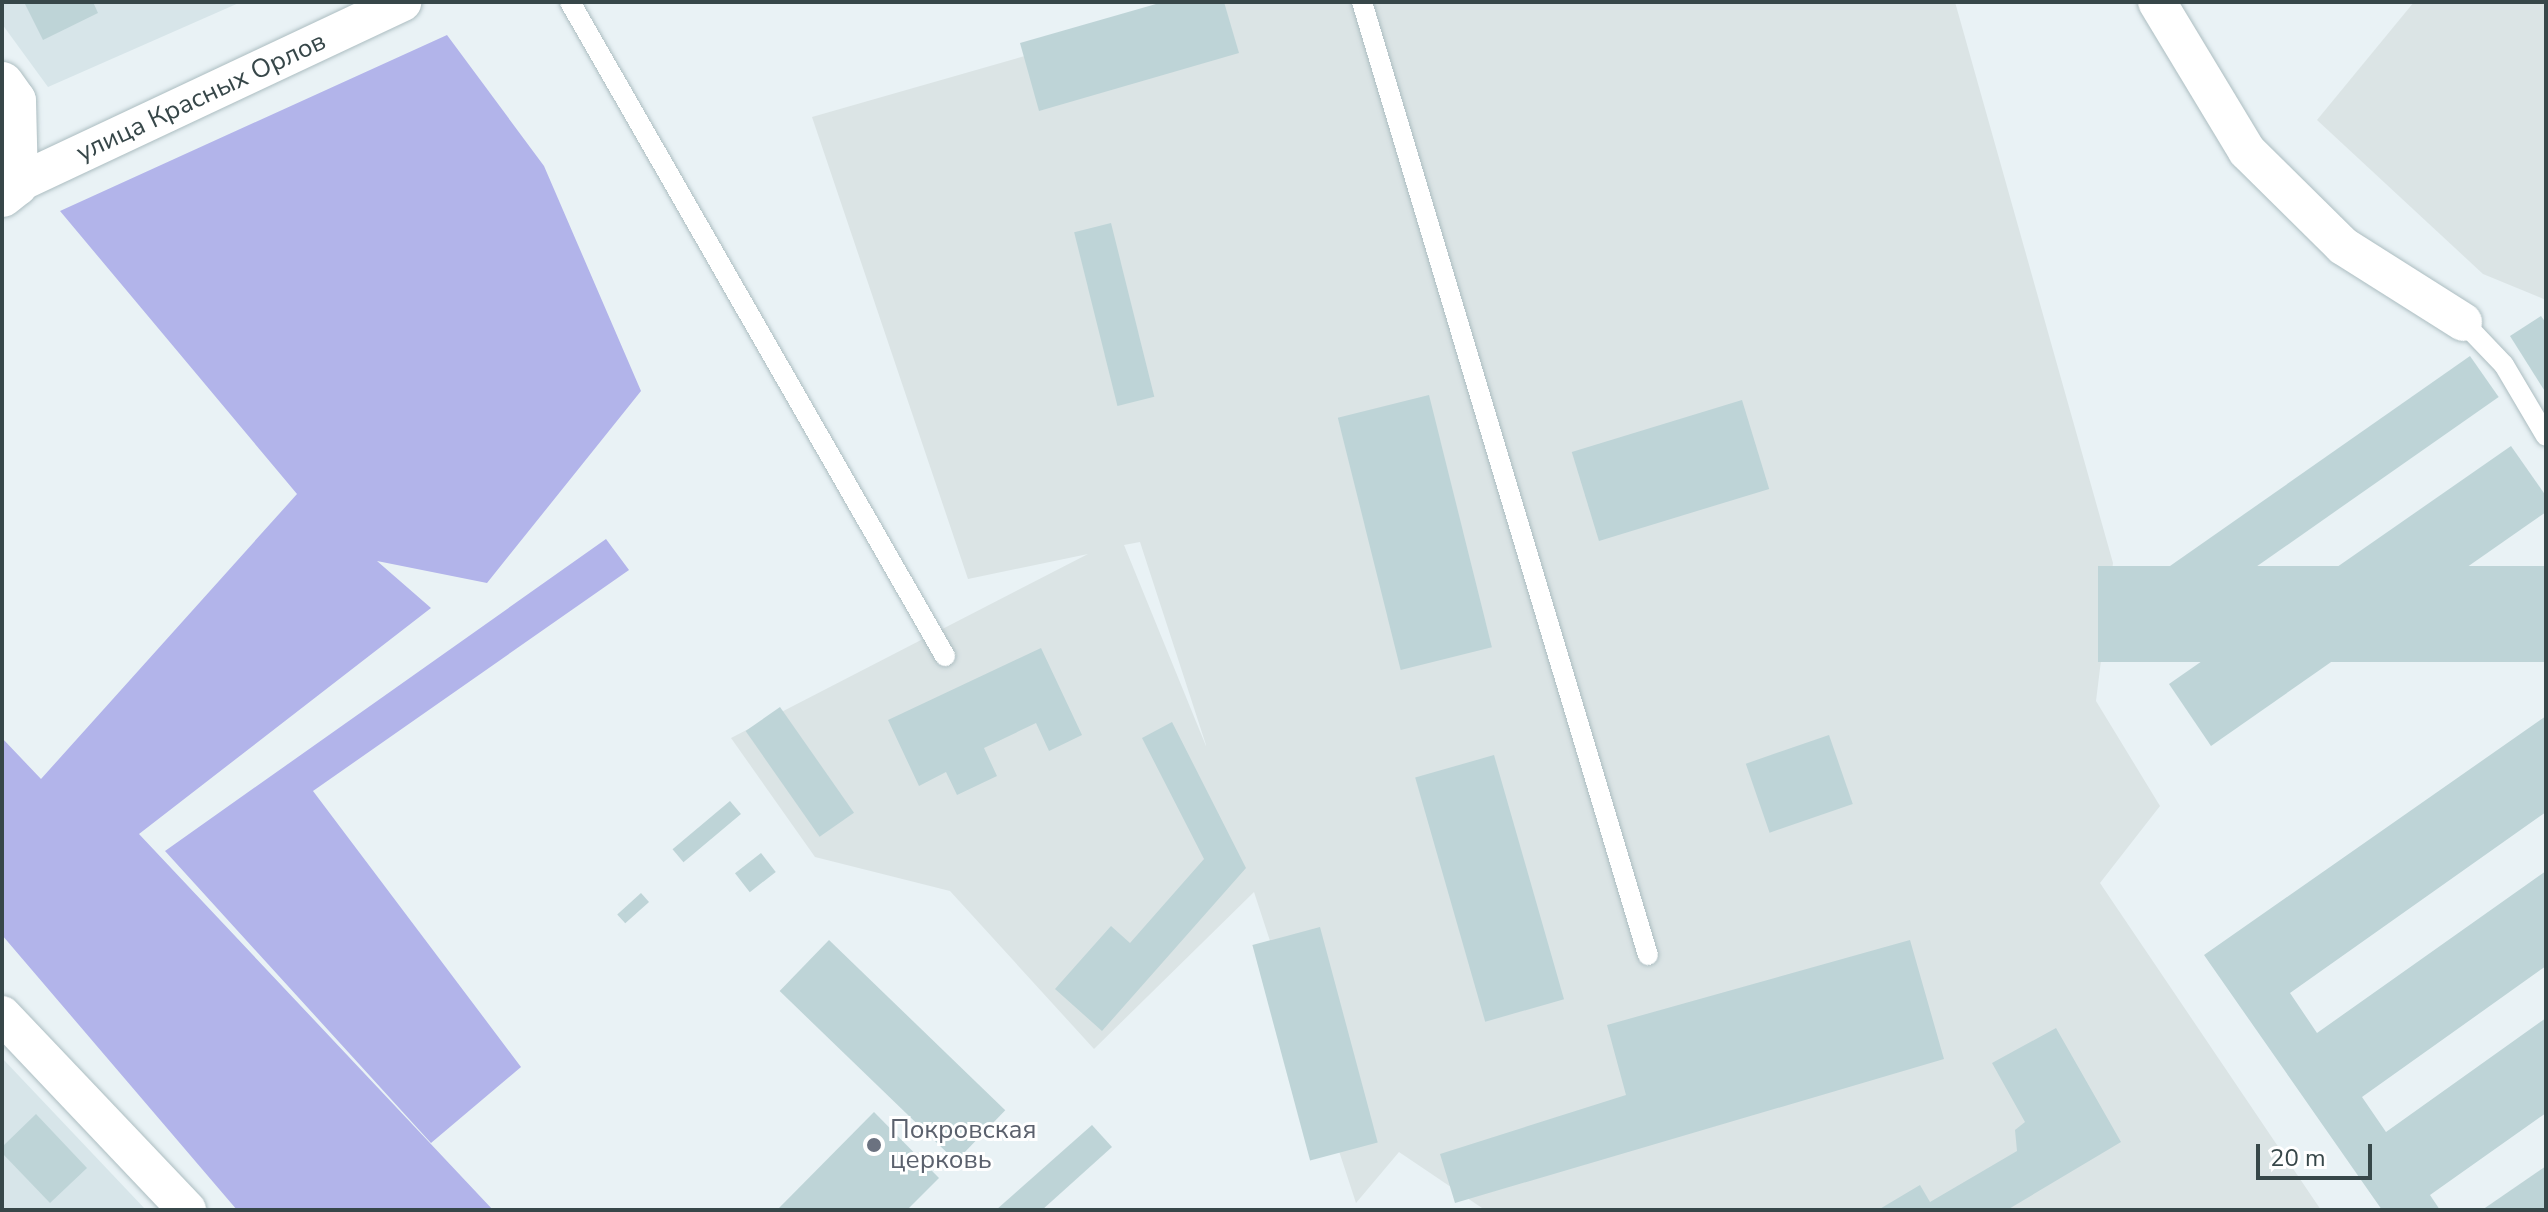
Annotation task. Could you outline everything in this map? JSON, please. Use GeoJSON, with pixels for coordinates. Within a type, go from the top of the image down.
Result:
{"type":"FeatureCollection","features":[{"type":"Feature","properties":{"kind":"street","name":"улица Красных Орлов"},"geometry":{"type":"LineString","coordinates":[[9,190],[402,2]]}},
{"type":"Feature","properties":{"kind":"street"},"geometry":{"type":"LineString","coordinates":[[2157,2],[2247,151],[2343,246],[2463,322]]}},
{"type":"Feature","properties":{"kind":"street"},"geometry":{"type":"LineString","coordinates":[[2,84],[14,101],[9,190]]}},
{"type":"Feature","properties":{"kind":"street"},"geometry":{"type":"LineString","coordinates":[[2,1015],[187,1210]]}},
{"type":"Feature","properties":{"kind":"lane"},"geometry":{"type":"LineString","coordinates":[[570,2],[945,656]]}},
{"type":"Feature","properties":{"kind":"lane"},"geometry":{"type":"LineString","coordinates":[[1362,2],[1448,274],[1648,955]]}},
{"type":"Feature","properties":{"kind":"lane"},"geometry":{"type":"LineString","coordinates":[[2463,322],[2504,365],[2546,436]]}},
{"type":"Feature","properties":{"kind":"shaded area"},"geometry":{"type":"Polygon","coordinates":[[[2,2],[241,2],[48,87],[2,24],[2,2]]]}},
{"type":"Feature","properties":{"kind":"shaded area"},"geometry":{"type":"Polygon","coordinates":[[[1213,2],[1955,2],[2113,563],[2096,701],[2160,806],[2100,883],[2321,1210],[1485,1210],[1399,1152],[1356,1203],[1254,892],[1094,1049],[950,891],[815,857],[731,738],[1088,554],[968,579],[812,117],[1213,2]],[[1140,542],[1124,545],[1206,746],[1140,542]]]}},
{"type":"Feature","properties":{"kind":"shaded area"},"geometry":{"type":"Polygon","coordinates":[[[2414,2],[2546,2],[2546,300],[2483,274],[2317,120],[2414,2]]]}},
{"type":"Feature","properties":{"kind":"shaded area"},"geometry":{"type":"Polygon","coordinates":[[[447,35],[544,166],[641,391],[487,583],[377,561],[431,608],[139,834],[493,1210],[237,1210],[2,935],[2,738],[41,779],[297,494],[60,211],[447,35]]]}},
{"type":"Feature","properties":{"kind":"shaded area"},"geometry":{"type":"Polygon","coordinates":[[[606,539],[629,570],[313,791],[521,1067],[431,1143],[165,851],[606,539]]]}},
{"type":"Feature","properties":{"kind":"shaded area"},"geometry":{"type":"Polygon","coordinates":[[[2,1058],[146,1210],[2,1210],[2,1058]]]}},
{"type":"Feature","properties":{"kind":"building"},"geometry":{"type":"Polygon","coordinates":[[[24,2],[93,2],[98,13],[43,40],[24,2]]]}},
{"type":"Feature","properties":{"kind":"building"},"geometry":{"type":"Polygon","coordinates":[[[1163,2],[1224,2],[1239,53],[1039,111],[1020,43],[1163,2]]]}},
{"type":"Feature","properties":{"kind":"building"},"geometry":{"type":"Polygon","coordinates":[[[1111,223],[1154,397],[1117,406],[1074,232],[1111,223]]]}},
{"type":"Feature","properties":{"kind":"building"},"geometry":{"type":"Polygon","coordinates":[[[2541,316],[2546,323],[2546,393],[2510,336],[2541,316]]]}},
{"type":"Feature","properties":{"kind":"building"},"geometry":{"type":"Polygon","coordinates":[[[2470,356],[2499,397],[2164,632],[2135,591],[2470,356]]]}},
{"type":"Feature","properties":{"kind":"building"},"geometry":{"type":"Polygon","coordinates":[[[1429,395],[1492,647],[1401,670],[1338,418],[1429,395]]]}},
{"type":"Feature","properties":{"kind":"building"},"geometry":{"type":"Polygon","coordinates":[[[1742,400],[1769,489],[1599,541],[1572,452],[1742,400]]]}},
{"type":"Feature","properties":{"kind":"building"},"geometry":{"type":"Polygon","coordinates":[[[2511,446],[2546,496],[2546,512],[2211,746],[2169,684],[2511,446]]]}},
{"type":"Feature","properties":{"kind":"building"},"geometry":{"type":"Polygon","coordinates":[[[2098,566],[2546,566],[2546,662],[2098,662],[2098,566]]]}},
{"type":"Feature","properties":{"kind":"building"},"geometry":{"type":"Polygon","coordinates":[[[1041,648],[1082,735],[1049,751],[1036,723],[984,748],[997,776],[957,795],[946,772],[919,786],[888,720],[1041,648]]]}},
{"type":"Feature","properties":{"kind":"building"},"geometry":{"type":"Polygon","coordinates":[[[780,707],[854,813],[820,837],[746,731],[780,707]]]}},
{"type":"Feature","properties":{"kind":"building"},"geometry":{"type":"Polygon","coordinates":[[[2546,716],[2546,812],[2290,993],[2317,1033],[2546,871],[2546,966],[2362,1097],[2386,1132],[2546,1018],[2546,1113],[2430,1195],[2440,1210],[2382,1210],[2204,955],[2546,716]]]}},
{"type":"Feature","properties":{"kind":"building"},"geometry":{"type":"Polygon","coordinates":[[[1172,722],[1246,868],[1102,1031],[1055,989],[1111,926],[1130,943],[1204,859],[1142,738],[1172,722]]]}},
{"type":"Feature","properties":{"kind":"building"},"geometry":{"type":"Polygon","coordinates":[[[1829,735],[1853,804],[1770,833],[1746,764],[1829,735]]]}},
{"type":"Feature","properties":{"kind":"building"},"geometry":{"type":"Polygon","coordinates":[[[1494,755],[1564,999],[1485,1022],[1415,778],[1494,755]]]}},
{"type":"Feature","properties":{"kind":"building"},"geometry":{"type":"Polygon","coordinates":[[[730,801],[741,814],[683,862],[673,849],[730,801]]]}},
{"type":"Feature","properties":{"kind":"building"},"geometry":{"type":"Polygon","coordinates":[[[761,853],[776,872],[750,892],[735,873],[761,853]]]}},
{"type":"Feature","properties":{"kind":"building"},"geometry":{"type":"Polygon","coordinates":[[[641,893],[649,902],[625,923],[617,914],[641,893]]]}},
{"type":"Feature","properties":{"kind":"building"},"geometry":{"type":"Polygon","coordinates":[[[1320,927],[1378,1142],[1310,1161],[1252,945],[1320,927]]]}},
{"type":"Feature","properties":{"kind":"building"},"geometry":{"type":"Polygon","coordinates":[[[829,940],[1005,1110],[956,1161],[780,991],[829,940]]]}},
{"type":"Feature","properties":{"kind":"building"},"geometry":{"type":"Polygon","coordinates":[[[1910,940],[1944,1059],[1455,1203],[1440,1154],[1626,1095],[1607,1025],[1910,940]]]}},
{"type":"Feature","properties":{"kind":"building"},"geometry":{"type":"Polygon","coordinates":[[[2056,1028],[2121,1142],[2007,1210],[1878,1210],[1920,1185],[1930,1202],[2017,1151],[2015,1130],[2025,1122],[1992,1063],[2056,1028]]]}},
{"type":"Feature","properties":{"kind":"building","name":"Покровская церковь"},"geometry":{"type":"Polygon","coordinates":[[[874,1112],[939,1178],[907,1210],[777,1210],[874,1112]]]}},
{"type":"Feature","properties":{"kind":"building"},"geometry":{"type":"Polygon","coordinates":[[[36,1114],[87,1168],[50,1203],[2,1153],[2,1147],[36,1114]]]}},
{"type":"Feature","properties":{"kind":"building"},"geometry":{"type":"Polygon","coordinates":[[[1092,1125],[1112,1147],[1042,1210],[996,1210],[1092,1125]]]}},
{"type":"Feature","properties":{"kind":"building"},"geometry":{"type":"Polygon","coordinates":[[[2546,1166],[2546,1210],[2482,1210],[2546,1166]]]}},
{"type":"Feature","properties":{"kind":"place","name":"Покровская церковь"},"geometry":{"type":"Point","coordinates":[874,1145]}}]}
